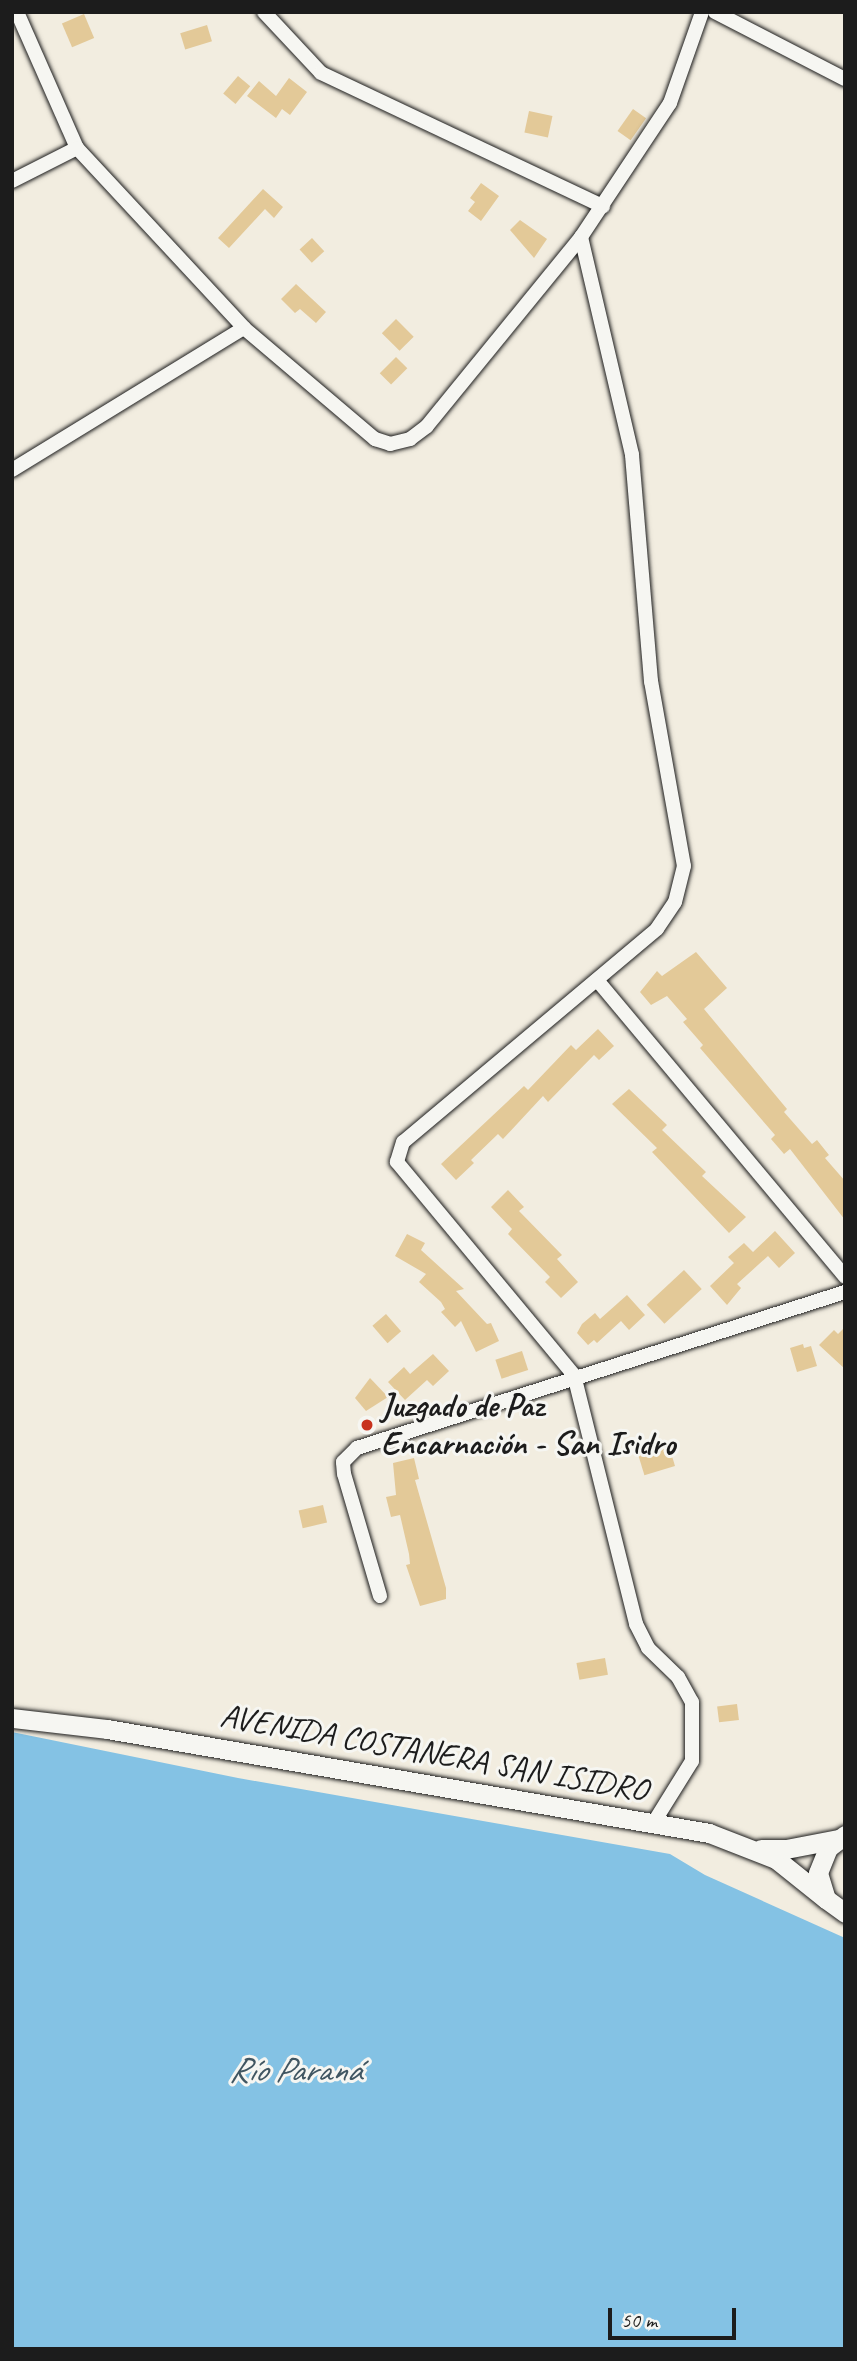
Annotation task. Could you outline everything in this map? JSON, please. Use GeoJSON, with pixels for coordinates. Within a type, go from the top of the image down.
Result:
{"type":"FeatureCollection","features":[{"type":"Feature","properties":{"kind":"main road","name":"AVENIDA COSTANERA SAN ISIDRO"},"geometry":{"type":"LineString","coordinates":[[12,1718],[107,1729],[654,1822],[757,1849],[845,1913]]}},
{"type":"Feature","properties":{"kind":"main road"},"geometry":{"type":"LineString","coordinates":[[757,1849],[786,1849],[841,1837]]}},
{"type":"Feature","properties":{"kind":"main road"},"geometry":{"type":"LineString","coordinates":[[827,1899],[818,1873],[821,1860],[841,1837]]}},
{"type":"Feature","properties":{"kind":"street"},"geometry":{"type":"LineString","coordinates":[[17,12],[76,148],[244,328],[375,439],[390,444],[411,439],[427,426],[581,237],[670,103],[702,12]]}},
{"type":"Feature","properties":{"kind":"street"},"geometry":{"type":"LineString","coordinates":[[264,12],[321,73],[603,206]]}},
{"type":"Feature","properties":{"kind":"street"},"geometry":{"type":"LineString","coordinates":[[715,12],[845,79]]}},
{"type":"Feature","properties":{"kind":"street"},"geometry":{"type":"LineString","coordinates":[[12,180],[76,148]]}},
{"type":"Feature","properties":{"kind":"street"},"geometry":{"type":"LineString","coordinates":[[581,237],[632,455],[651,681],[684,866],[675,902],[657,929],[397,1151],[402,1173],[574,1375],[636,1624],[648,1648],[678,1677],[692,1702],[692,1761],[654,1822]]}},
{"type":"Feature","properties":{"kind":"street"},"geometry":{"type":"LineString","coordinates":[[12,470],[244,328]]}},
{"type":"Feature","properties":{"kind":"street"},"geometry":{"type":"LineString","coordinates":[[597,980],[845,1277]]}},
{"type":"Feature","properties":{"kind":"street"},"geometry":{"type":"LineString","coordinates":[[380,1596],[344,1474],[348,1454],[574,1375],[845,1292]]}},
{"type":"Feature","properties":{"kind":"water","name":"Río Paraná"},"geometry":{"type":"Polygon","coordinates":[[[12,1732],[238,1778],[670,1854],[705,1875],[845,1938],[845,2349],[12,2349],[12,1732]]]}},
{"type":"Feature","properties":{"kind":"building"},"geometry":{"type":"Polygon","coordinates":[[[84,14],[94,38],[72,47],[62,23],[84,14]]]}},
{"type":"Feature","properties":{"kind":"building"},"geometry":{"type":"Polygon","coordinates":[[[207,25],[212,41],[185,49],[180,33],[207,25]]]}},
{"type":"Feature","properties":{"kind":"building"},"geometry":{"type":"Polygon","coordinates":[[[238,76],[250,86],[235,104],[223,94],[238,76]]]}},
{"type":"Feature","properties":{"kind":"building"},"geometry":{"type":"Polygon","coordinates":[[[289,78],[307,92],[290,115],[282,109],[276,118],[247,96],[259,81],[276,96],[289,78]]]}},
{"type":"Feature","properties":{"kind":"building"},"geometry":{"type":"Polygon","coordinates":[[[633,109],[646,118],[631,140],[618,131],[633,109]]]}},
{"type":"Feature","properties":{"kind":"building"},"geometry":{"type":"Polygon","coordinates":[[[529,111],[552,116],[548,138],[524,133],[529,111]]]}},
{"type":"Feature","properties":{"kind":"building"},"geometry":{"type":"Polygon","coordinates":[[[481,183],[499,196],[481,221],[468,211],[475,202],[470,198],[481,183]]]}},
{"type":"Feature","properties":{"kind":"building"},"geometry":{"type":"Polygon","coordinates":[[[263,189],[283,207],[274,218],[265,209],[229,248],[218,238],[263,189]]]}},
{"type":"Feature","properties":{"kind":"building"},"geometry":{"type":"Polygon","coordinates":[[[520,220],[547,239],[534,258],[510,230],[520,220]]]}},
{"type":"Feature","properties":{"kind":"building"},"geometry":{"type":"Polygon","coordinates":[[[312,238],[324,251],[312,263],[300,250],[312,238]]]}},
{"type":"Feature","properties":{"kind":"building"},"geometry":{"type":"Polygon","coordinates":[[[296,284],[326,312],[316,323],[300,309],[295,313],[281,299],[296,284]]]}},
{"type":"Feature","properties":{"kind":"building"},"geometry":{"type":"Polygon","coordinates":[[[396,319],[414,337],[400,351],[382,333],[396,319]]]}},
{"type":"Feature","properties":{"kind":"building"},"geometry":{"type":"Polygon","coordinates":[[[396,357],[407,368],[391,385],[380,373],[396,357]]]}},
{"type":"Feature","properties":{"kind":"building"},"geometry":{"type":"Polygon","coordinates":[[[696,952],[727,988],[704,1009],[787,1109],[784,1112],[812,1144],[817,1140],[829,1155],[825,1158],[845,1181],[845,1220],[790,1149],[784,1154],[771,1139],[775,1135],[700,1048],[703,1045],[683,1022],[687,1019],[667,996],[651,1005],[640,992],[657,971],[662,976],[696,952]]]}},
{"type":"Feature","properties":{"kind":"building"},"geometry":{"type":"Polygon","coordinates":[[[598,1029],[614,1046],[599,1060],[594,1055],[548,1102],[543,1096],[503,1139],[498,1134],[471,1160],[474,1163],[456,1180],[441,1164],[524,1086],[528,1090],[571,1045],[576,1050],[598,1029]]]}},
{"type":"Feature","properties":{"kind":"building"},"geometry":{"type":"Polygon","coordinates":[[[629,1089],[667,1125],[662,1130],[706,1172],[702,1176],[746,1217],[729,1233],[652,1152],[657,1148],[612,1104],[629,1089]]]}},
{"type":"Feature","properties":{"kind":"building"},"geometry":{"type":"Polygon","coordinates":[[[508,1190],[524,1207],[519,1211],[562,1255],[557,1259],[578,1282],[561,1298],[545,1282],[550,1277],[508,1234],[512,1229],[491,1207],[508,1190]]]}},
{"type":"Feature","properties":{"kind":"building"},"geometry":{"type":"Polygon","coordinates":[[[775,1231],[795,1253],[779,1268],[768,1256],[737,1284],[741,1288],[727,1305],[710,1286],[734,1263],[728,1257],[744,1243],[753,1252],[775,1231]]]}},
{"type":"Feature","properties":{"kind":"building"},"geometry":{"type":"Polygon","coordinates":[[[407,1234],[425,1243],[421,1250],[464,1289],[456,1291],[487,1324],[491,1323],[499,1341],[476,1352],[461,1321],[455,1327],[441,1312],[445,1309],[441,1302],[419,1282],[426,1274],[395,1256],[407,1234]]]}},
{"type":"Feature","properties":{"kind":"building"},"geometry":{"type":"Polygon","coordinates":[[[684,1270],[702,1289],[664,1324],[647,1305],[684,1270]]]}},
{"type":"Feature","properties":{"kind":"building"},"geometry":{"type":"Polygon","coordinates":[[[627,1295],[645,1315],[629,1330],[621,1321],[597,1343],[594,1340],[588,1345],[577,1333],[582,1324],[595,1313],[600,1319],[627,1295]]]}},
{"type":"Feature","properties":{"kind":"building"},"geometry":{"type":"Polygon","coordinates":[[[386,1314],[401,1331],[388,1343],[372,1326],[386,1314]]]}},
{"type":"Feature","properties":{"kind":"building"},"geometry":{"type":"Polygon","coordinates":[[[845,1327],[845,1369],[819,1345],[834,1330],[838,1334],[845,1327]]]}},
{"type":"Feature","properties":{"kind":"building"},"geometry":{"type":"Polygon","coordinates":[[[803,1344],[804,1348],[811,1346],[817,1366],[797,1372],[790,1348],[803,1344]]]}},
{"type":"Feature","properties":{"kind":"building"},"geometry":{"type":"Polygon","coordinates":[[[522,1351],[528,1370],[502,1379],[495,1360],[522,1351]]]}},
{"type":"Feature","properties":{"kind":"building"},"geometry":{"type":"Polygon","coordinates":[[[433,1354],[449,1371],[433,1386],[427,1380],[405,1400],[388,1382],[404,1367],[410,1374],[433,1354]]]}},
{"type":"Feature","properties":{"kind":"building"},"geometry":{"type":"Polygon","coordinates":[[[370,1378],[388,1397],[366,1411],[355,1398],[370,1378]]]}},
{"type":"Feature","properties":{"kind":"building"},"geometry":{"type":"Polygon","coordinates":[[[668,1443],[675,1466],[644,1475],[637,1452],[668,1443]]]}},
{"type":"Feature","properties":{"kind":"building"},"geometry":{"type":"Polygon","coordinates":[[[414,1458],[419,1479],[415,1480],[446,1588],[446,1599],[420,1606],[406,1565],[410,1564],[409,1554],[400,1515],[391,1517],[386,1497],[396,1495],[393,1463],[414,1458]]]}},
{"type":"Feature","properties":{"kind":"building"},"geometry":{"type":"Polygon","coordinates":[[[323,1505],[327,1523],[303,1528],[299,1511],[323,1505]]]}},
{"type":"Feature","properties":{"kind":"building"},"geometry":{"type":"Polygon","coordinates":[[[605,1658],[608,1675],[579,1680],[576,1663],[605,1658]]]}},
{"type":"Feature","properties":{"kind":"building"},"geometry":{"type":"Polygon","coordinates":[[[737,1704],[739,1720],[719,1722],[717,1706],[737,1704]]]}},
{"type":"Feature","properties":{"kind":"place","name":"Juzgado de Paz Encarnación - San Isidro"},"geometry":{"type":"Point","coordinates":[367,1425]}}]}
